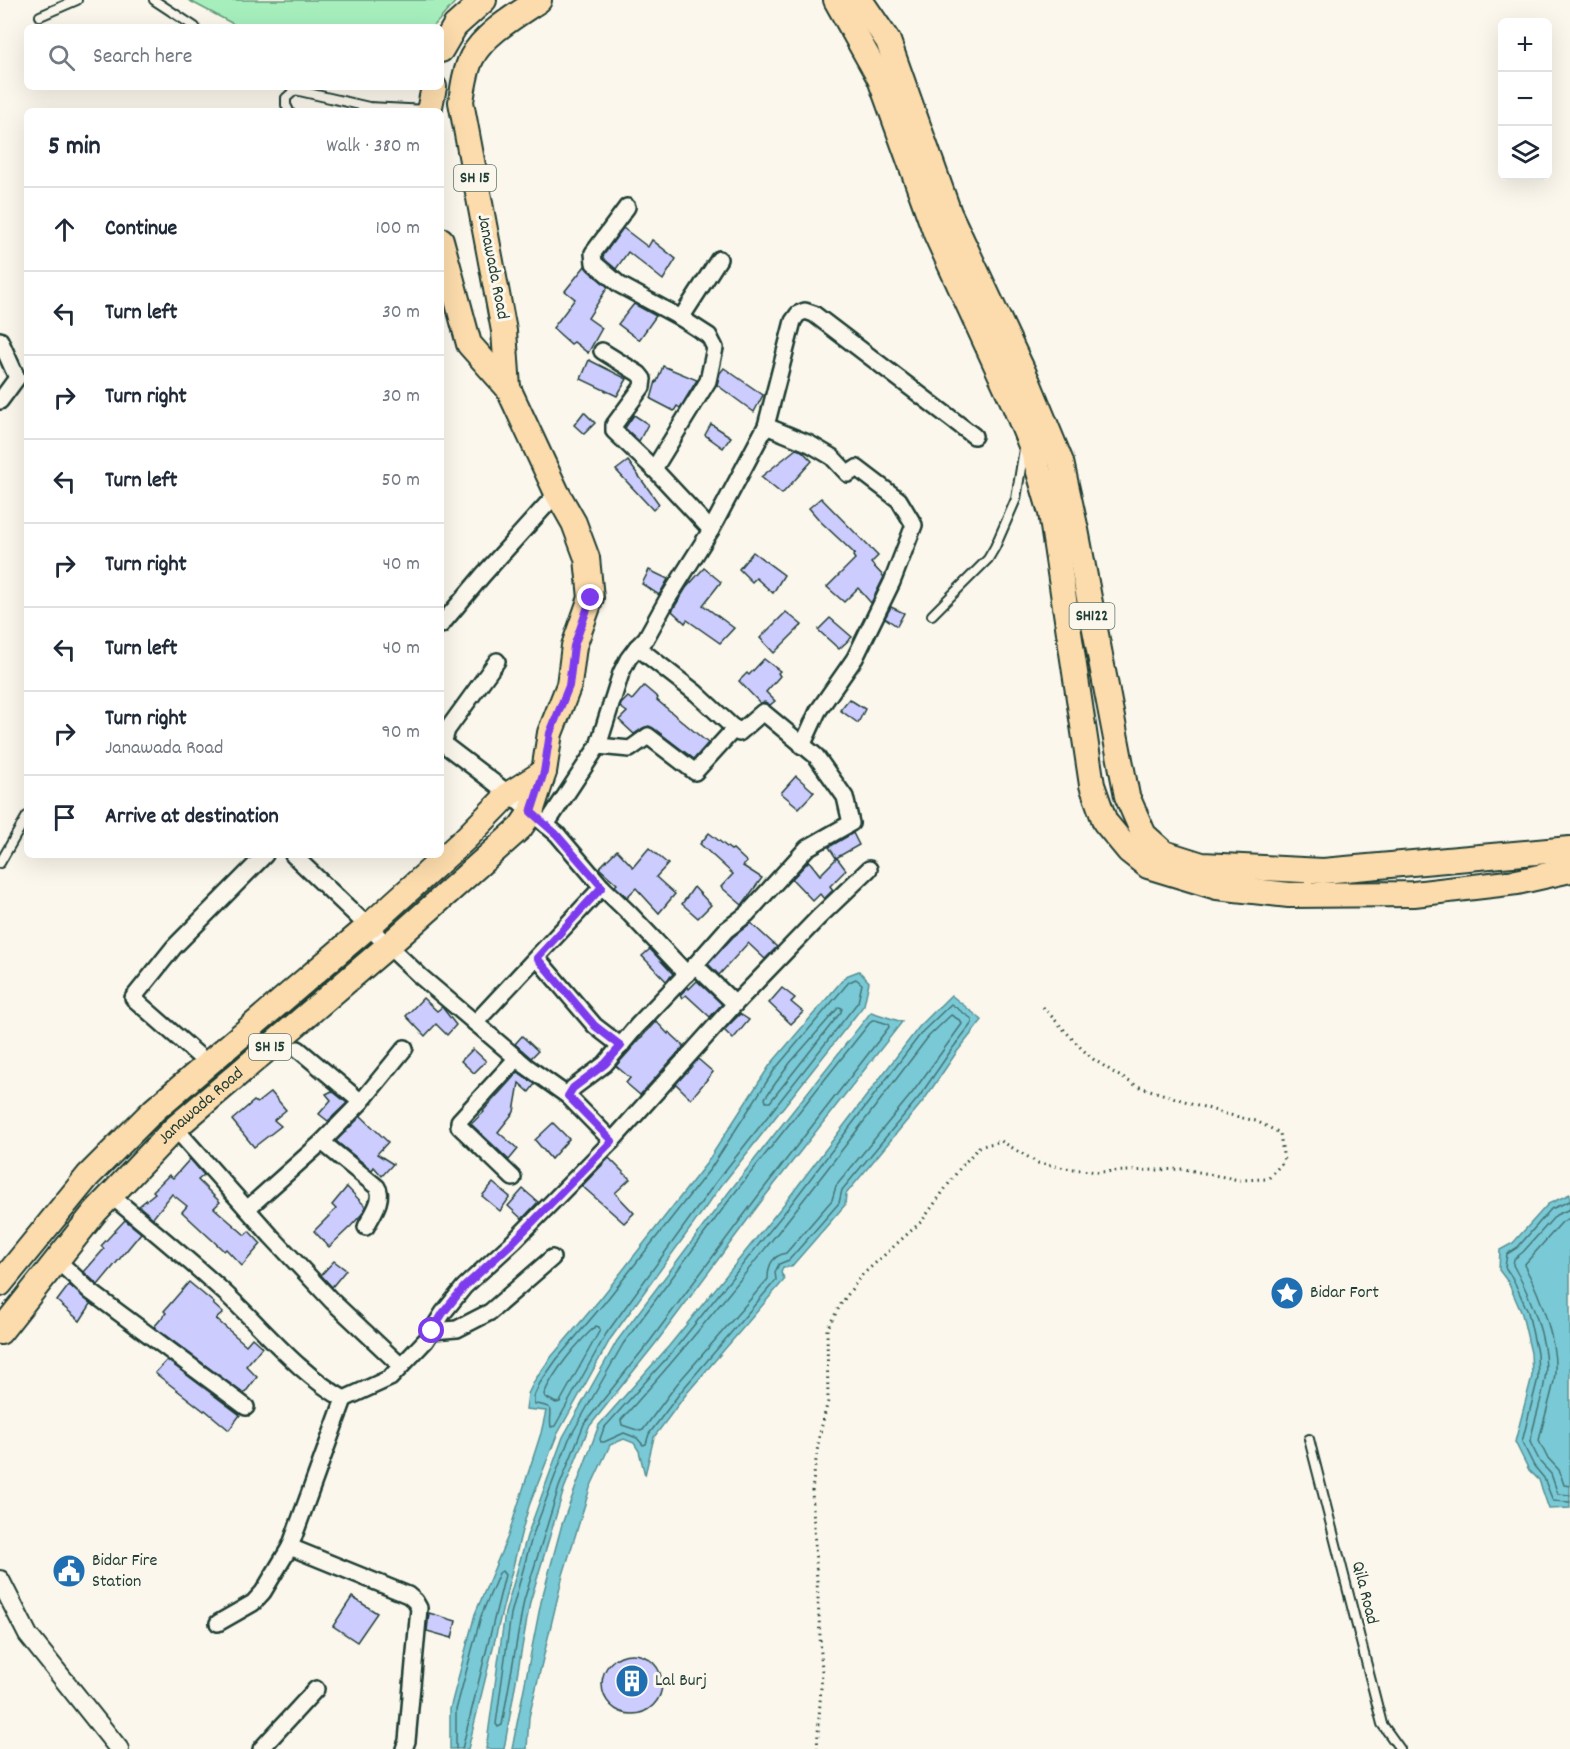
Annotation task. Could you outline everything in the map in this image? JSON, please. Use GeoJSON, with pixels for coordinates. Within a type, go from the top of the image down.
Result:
{"type":"FeatureCollection","features":[{"type":"Feature","properties":{"kind":"main road"},"geometry":{"type":"LineString","coordinates":[[444,45],[455,26],[484,0]]}},
{"type":"Feature","properties":{"kind":"main road","name":"Janawada Road"},"geometry":{"type":"LineString","coordinates":[[508,388],[504,331],[461,102],[464,82],[472,57],[488,37],[539,0]]}},
{"type":"Feature","properties":{"kind":"main road"},"geometry":{"type":"LineString","coordinates":[[836,0],[880,79],[936,234],[1014,404],[1026,436],[1051,513],[1092,785],[1105,822],[1129,851],[1148,866],[1217,887],[1289,894],[1414,894],[1517,882],[1570,870]]}},
{"type":"Feature","properties":{"kind":"main road","name":"SH122"},"geometry":{"type":"LineString","coordinates":[[860,0],[888,41],[949,213],[1028,382],[1061,462],[1126,796],[1143,835],[1164,853],[1202,865],[1323,871],[1570,849]]}},
{"type":"Feature","properties":{"kind":"main road","name":"Janawada Road"},"geometry":{"type":"LineString","coordinates":[[0,1332],[110,1195],[175,1128],[389,945],[520,828],[538,818],[550,733],[569,686],[574,646],[591,598],[587,558],[574,522],[557,493],[508,388],[469,344],[444,251]]}},
{"type":"Feature","properties":{"kind":"main road","name":"Janawada Road"},"geometry":{"type":"LineString","coordinates":[[0,1284],[88,1176],[154,1110],[369,926],[465,839],[509,794],[544,772]]}},
{"type":"Feature","properties":{"kind":"main road"},"geometry":{"type":"LineString","coordinates":[[1289,894],[1290,869]]}},
{"type":"Feature","properties":{"kind":"street"},"geometry":{"type":"LineString","coordinates":[[627,207],[593,254],[594,263],[620,285],[709,336],[715,348],[708,381],[654,469]]}},
{"type":"Feature","properties":{"kind":"street"},"geometry":{"type":"LineString","coordinates":[[681,318],[719,259]]}},
{"type":"Feature","properties":{"kind":"street"},"geometry":{"type":"LineString","coordinates":[[538,818],[598,746],[621,673],[637,647],[646,638],[711,530],[766,426],[792,321],[798,314],[805,310],[814,314],[974,436]]}},
{"type":"Feature","properties":{"kind":"street"},"geometry":{"type":"LineString","coordinates":[[0,340],[17,378],[0,401]]}},
{"type":"Feature","properties":{"kind":"street"},"geometry":{"type":"LineString","coordinates":[[602,351],[639,374],[643,379],[642,387],[614,425],[615,431],[711,530]]}},
{"type":"Feature","properties":{"kind":"street"},"geometry":{"type":"LineString","coordinates":[[766,426],[810,444],[832,458],[848,474],[857,468],[899,500],[914,525],[892,582],[855,658],[818,711],[802,746]]}},
{"type":"Feature","properties":{"kind":"street"},"geometry":{"type":"LineString","coordinates":[[444,621],[557,493]]}},
{"type":"Feature","properties":{"kind":"street"},"geometry":{"type":"LineString","coordinates":[[568,1096],[573,1088],[605,1064],[726,930],[747,914],[807,848],[851,823],[845,797],[816,756],[763,712],[740,733],[696,693],[637,647]]}},
{"type":"Feature","properties":{"kind":"street"},"geometry":{"type":"LineString","coordinates":[[497,661],[447,730],[444,740],[446,746],[509,794],[556,834],[602,887],[628,912],[691,970],[735,1004]]}},
{"type":"Feature","properties":{"kind":"street"},"geometry":{"type":"LineString","coordinates":[[598,746],[630,749],[648,736],[694,772],[735,728]]}},
{"type":"Feature","properties":{"kind":"street"},"geometry":{"type":"LineString","coordinates":[[207,1063],[132,998],[174,947],[262,858]]}},
{"type":"Feature","properties":{"kind":"street"},"geometry":{"type":"LineString","coordinates":[[296,858],[420,976],[526,1066],[568,1096],[612,1141]]}},
{"type":"Feature","properties":{"kind":"street"},"geometry":{"type":"LineString","coordinates":[[218,1623],[253,1603],[272,1581],[290,1547],[344,1399],[390,1378],[426,1340],[443,1313],[464,1287],[514,1241],[612,1141],[735,1004],[869,869]]}},
{"type":"Feature","properties":{"kind":"street"},"geometry":{"type":"LineString","coordinates":[[475,1023],[602,887]]}},
{"type":"Feature","properties":{"kind":"street"},"geometry":{"type":"LineString","coordinates":[[537,958],[595,1026],[621,1046]]}},
{"type":"Feature","properties":{"kind":"street"},"geometry":{"type":"LineString","coordinates":[[247,1209],[322,1142],[361,1102],[405,1048]]}},
{"type":"Feature","properties":{"kind":"street"},"geometry":{"type":"LineString","coordinates":[[298,1049],[361,1102]]}},
{"type":"Feature","properties":{"kind":"street"},"geometry":{"type":"LineString","coordinates":[[513,1178],[459,1126],[459,1121],[517,1058]]}},
{"type":"Feature","properties":{"kind":"street"},"geometry":{"type":"LineString","coordinates":[[175,1128],[332,1300],[401,1366]]}},
{"type":"Feature","properties":{"kind":"street"},"geometry":{"type":"LineString","coordinates":[[322,1142],[381,1192],[366,1227]]}},
{"type":"Feature","properties":{"kind":"street"},"geometry":{"type":"LineString","coordinates":[[110,1195],[226,1294],[275,1343],[328,1390],[344,1399]]}},
{"type":"Feature","properties":{"kind":"street"},"geometry":{"type":"LineString","coordinates":[[432,1331],[456,1329],[490,1312],[552,1258]]}},
{"type":"Feature","properties":{"kind":"street"},"geometry":{"type":"LineString","coordinates":[[57,1260],[91,1292],[246,1407]]}},
{"type":"Feature","properties":{"kind":"street"},"geometry":{"type":"LineString","coordinates":[[290,1547],[408,1596],[419,1608],[407,1741],[404,1749]]}},
{"type":"Feature","properties":{"kind":"street"},"geometry":{"type":"LineString","coordinates":[[0,1580],[28,1635],[119,1749]]}},
{"type":"Feature","properties":{"kind":"street"},"geometry":{"type":"LineString","coordinates":[[261,1749],[316,1689]]}},
{"type":"Feature","properties":{"kind":"lane"},"geometry":{"type":"LineString","coordinates":[[40,16],[77,0]]}},
{"type":"Feature","properties":{"kind":"lane"},"geometry":{"type":"LineString","coordinates":[[154,0],[190,24]]}},
{"type":"Feature","properties":{"kind":"lane"},"geometry":{"type":"LineString","coordinates":[[288,108],[286,98],[292,90]]}},
{"type":"Feature","properties":{"kind":"lane"},"geometry":{"type":"LineString","coordinates":[[297,90],[369,107],[431,103]]}},
{"type":"Feature","properties":{"kind":"lane"},"geometry":{"type":"LineString","coordinates":[[932,615],[988,560],[995,547],[1016,499],[1026,436]]}},
{"type":"Feature","properties":{"kind":"lane"},"geometry":{"type":"LineString","coordinates":[[0,863],[24,821]]}},
{"type":"Feature","properties":{"kind":"lane","name":"Qila Road"},"geometry":{"type":"LineString","coordinates":[[1309,1439],[1382,1724],[1400,1749]]}},
{"type":"Feature","properties":{"kind":"path"},"geometry":{"type":"LineString","coordinates":[[817,1749],[822,1672],[812,1491],[819,1437],[828,1401],[826,1329],[861,1276],[922,1221],[960,1168],[979,1147],[1001,1141],[1038,1163],[1097,1172],[1184,1169],[1239,1180],[1268,1179],[1284,1161],[1280,1133],[1256,1121],[1137,1086],[1093,1059],[1042,1006]]}},
{"type":"Feature","properties":{"kind":"green space"},"geometry":{"type":"Polygon","coordinates":[[[188,0],[457,0],[436,24],[233,24],[188,0]]]}},
{"type":"Feature","properties":{"kind":"water"},"geometry":{"type":"Polygon","coordinates":[[[859,971],[869,982],[864,1005],[721,1186],[611,1338],[557,1435],[529,1506],[521,1534],[468,1749],[450,1749],[450,1709],[475,1614],[508,1536],[541,1433],[546,1411],[526,1409],[528,1394],[535,1380],[706,1164],[770,1065],[846,976],[859,971]]]}},
{"type":"Feature","properties":{"kind":"water"},"geometry":{"type":"Polygon","coordinates":[[[951,995],[982,1020],[924,1100],[846,1194],[845,1205],[791,1267],[783,1267],[781,1273],[785,1279],[687,1393],[654,1437],[645,1475],[639,1451],[634,1443],[624,1439],[610,1445],[590,1488],[563,1575],[529,1717],[527,1749],[512,1749],[541,1602],[562,1524],[599,1425],[669,1346],[784,1204],[919,1027],[951,995]]]}},
{"type":"Feature","properties":{"kind":"water"},"geometry":{"type":"Polygon","coordinates":[[[871,1012],[902,1022],[766,1195],[655,1344],[589,1427],[564,1489],[530,1602],[504,1749],[486,1749],[505,1613],[527,1536],[563,1437],[617,1341],[729,1192],[871,1012]]]}},
{"type":"Feature","properties":{"kind":"water"},"geometry":{"type":"Polygon","coordinates":[[[1570,1194],[1570,1508],[1549,1509],[1539,1480],[1529,1470],[1515,1442],[1532,1376],[1531,1353],[1522,1314],[1508,1282],[1499,1270],[1500,1250],[1513,1243],[1548,1204],[1570,1194]]]}},
{"type":"Feature","properties":{"kind":"building"},"geometry":{"type":"Polygon","coordinates":[[[623,228],[648,247],[652,240],[676,259],[663,280],[628,252],[616,269],[603,258],[623,228]]]}},
{"type":"Feature","properties":{"kind":"building"},"geometry":{"type":"Polygon","coordinates":[[[585,266],[608,287],[588,318],[602,328],[588,353],[574,342],[571,344],[553,328],[575,299],[565,291],[585,266]]]}},
{"type":"Feature","properties":{"kind":"building"},"geometry":{"type":"Polygon","coordinates":[[[634,304],[656,316],[639,340],[618,324],[634,304]]]}},
{"type":"Feature","properties":{"kind":"building"},"geometry":{"type":"Polygon","coordinates":[[[589,360],[627,379],[617,396],[581,379],[589,360]]]}},
{"type":"Feature","properties":{"kind":"building"},"geometry":{"type":"Polygon","coordinates":[[[663,366],[697,380],[680,408],[677,406],[674,411],[651,399],[663,366]]]}},
{"type":"Feature","properties":{"kind":"building"},"geometry":{"type":"Polygon","coordinates":[[[724,368],[763,395],[754,412],[717,385],[724,368]]]}},
{"type":"Feature","properties":{"kind":"building"},"geometry":{"type":"Polygon","coordinates":[[[584,412],[595,423],[584,434],[574,425],[584,412]]]}},
{"type":"Feature","properties":{"kind":"building"},"geometry":{"type":"Polygon","coordinates":[[[634,415],[648,424],[639,441],[625,428],[634,415]]]}},
{"type":"Feature","properties":{"kind":"building"},"geometry":{"type":"Polygon","coordinates":[[[711,424],[731,437],[723,448],[705,435],[711,424]]]}},
{"type":"Feature","properties":{"kind":"building"},"geometry":{"type":"Polygon","coordinates":[[[796,449],[802,451],[812,461],[782,494],[761,477],[796,449]]]}},
{"type":"Feature","properties":{"kind":"building"},"geometry":{"type":"Polygon","coordinates":[[[628,461],[659,504],[653,510],[616,470],[628,461]]]}},
{"type":"Feature","properties":{"kind":"building"},"geometry":{"type":"Polygon","coordinates":[[[821,498],[878,556],[871,563],[884,577],[871,603],[858,588],[844,602],[827,587],[855,559],[853,556],[855,554],[809,508],[821,498]]]}},
{"type":"Feature","properties":{"kind":"building"},"geometry":{"type":"Polygon","coordinates":[[[753,552],[784,575],[773,593],[756,578],[752,582],[739,569],[753,552]]]}},
{"type":"Feature","properties":{"kind":"building"},"geometry":{"type":"Polygon","coordinates":[[[704,568],[721,582],[703,605],[734,628],[720,643],[687,620],[685,623],[672,611],[686,588],[704,568]]]}},
{"type":"Feature","properties":{"kind":"building"},"geometry":{"type":"Polygon","coordinates":[[[649,570],[668,579],[659,595],[642,584],[649,570]]]}},
{"type":"Feature","properties":{"kind":"building"},"geometry":{"type":"Polygon","coordinates":[[[891,607],[904,613],[897,626],[885,618],[891,607]]]}},
{"type":"Feature","properties":{"kind":"building"},"geometry":{"type":"Polygon","coordinates":[[[786,612],[802,625],[774,653],[760,638],[786,612]]]}},
{"type":"Feature","properties":{"kind":"building"},"geometry":{"type":"Polygon","coordinates":[[[830,618],[852,637],[839,649],[818,630],[830,618]]]}},
{"type":"Feature","properties":{"kind":"building"},"geometry":{"type":"Polygon","coordinates":[[[764,659],[780,671],[778,673],[780,676],[766,692],[775,701],[770,705],[765,702],[760,703],[739,681],[747,673],[749,675],[764,659]]]}},
{"type":"Feature","properties":{"kind":"building"},"geometry":{"type":"Polygon","coordinates":[[[644,686],[658,698],[657,700],[708,743],[694,759],[653,728],[649,726],[634,734],[619,720],[627,712],[620,707],[621,704],[628,697],[632,700],[644,686]]]}},
{"type":"Feature","properties":{"kind":"building"},"geometry":{"type":"Polygon","coordinates":[[[849,699],[865,709],[858,723],[840,710],[849,699]]]}},
{"type":"Feature","properties":{"kind":"building"},"geometry":{"type":"Polygon","coordinates":[[[796,776],[814,792],[799,808],[781,793],[796,776]]]}},
{"type":"Feature","properties":{"kind":"building"},"geometry":{"type":"Polygon","coordinates":[[[709,833],[731,850],[733,849],[747,862],[743,866],[762,878],[742,905],[721,887],[733,874],[700,844],[709,833]]]}},
{"type":"Feature","properties":{"kind":"building"},"geometry":{"type":"Polygon","coordinates":[[[853,833],[859,845],[836,858],[829,847],[853,833]]]}},
{"type":"Feature","properties":{"kind":"building"},"geometry":{"type":"Polygon","coordinates":[[[649,848],[668,864],[656,877],[675,894],[659,913],[636,888],[627,897],[615,886],[617,884],[599,868],[617,850],[633,867],[649,848]]]}},
{"type":"Feature","properties":{"kind":"building"},"geometry":{"type":"Polygon","coordinates":[[[837,858],[846,870],[830,886],[833,890],[824,899],[820,894],[813,901],[792,879],[809,861],[820,875],[837,858]]]}},
{"type":"Feature","properties":{"kind":"building"},"geometry":{"type":"Polygon","coordinates":[[[694,887],[711,905],[698,918],[682,904],[694,887]]]}},
{"type":"Feature","properties":{"kind":"building"},"geometry":{"type":"Polygon","coordinates":[[[751,923],[777,947],[765,959],[748,943],[719,975],[708,964],[733,937],[751,923]]]}},
{"type":"Feature","properties":{"kind":"building"},"geometry":{"type":"Polygon","coordinates":[[[650,949],[673,974],[666,981],[642,956],[650,949]]]}},
{"type":"Feature","properties":{"kind":"building"},"geometry":{"type":"Polygon","coordinates":[[[697,981],[722,1004],[710,1017],[686,995],[682,998],[680,995],[697,981]]]}},
{"type":"Feature","properties":{"kind":"building"},"geometry":{"type":"Polygon","coordinates":[[[782,988],[795,998],[791,1002],[803,1012],[791,1024],[769,1003],[782,988]]]}},
{"type":"Feature","properties":{"kind":"building"},"geometry":{"type":"Polygon","coordinates":[[[423,998],[437,1011],[442,1007],[456,1025],[447,1035],[436,1024],[425,1036],[406,1016],[423,998]]]}},
{"type":"Feature","properties":{"kind":"building"},"geometry":{"type":"Polygon","coordinates":[[[740,1014],[749,1020],[733,1039],[724,1030],[740,1014]]]}},
{"type":"Feature","properties":{"kind":"building"},"geometry":{"type":"Polygon","coordinates":[[[656,1021],[684,1046],[640,1095],[626,1083],[630,1078],[616,1066],[656,1021]]]}},
{"type":"Feature","properties":{"kind":"building"},"geometry":{"type":"Polygon","coordinates":[[[522,1036],[538,1051],[531,1058],[515,1044],[522,1036]]]}},
{"type":"Feature","properties":{"kind":"building"},"geometry":{"type":"Polygon","coordinates":[[[473,1049],[486,1061],[474,1073],[461,1061],[473,1049]]]}},
{"type":"Feature","properties":{"kind":"building"},"geometry":{"type":"Polygon","coordinates":[[[698,1059],[713,1072],[691,1099],[676,1084],[698,1059]]]}},
{"type":"Feature","properties":{"kind":"building"},"geometry":{"type":"Polygon","coordinates":[[[518,1072],[535,1084],[529,1092],[519,1083],[514,1112],[498,1132],[518,1149],[509,1160],[471,1124],[518,1072]]]}},
{"type":"Feature","properties":{"kind":"building"},"geometry":{"type":"Polygon","coordinates":[[[332,1091],[347,1103],[328,1121],[319,1114],[331,1100],[326,1094],[332,1091]]]}},
{"type":"Feature","properties":{"kind":"building"},"geometry":{"type":"Polygon","coordinates":[[[271,1092],[286,1110],[274,1120],[281,1126],[254,1147],[232,1120],[254,1101],[257,1103],[271,1092]]]}},
{"type":"Feature","properties":{"kind":"building"},"geometry":{"type":"Polygon","coordinates":[[[361,1116],[388,1142],[377,1154],[393,1164],[382,1176],[374,1167],[372,1170],[336,1141],[361,1116]]]}},
{"type":"Feature","properties":{"kind":"building"},"geometry":{"type":"Polygon","coordinates":[[[553,1123],[569,1139],[551,1159],[535,1140],[553,1123]]]}},
{"type":"Feature","properties":{"kind":"building"},"geometry":{"type":"Polygon","coordinates":[[[609,1158],[630,1179],[615,1193],[634,1213],[624,1223],[582,1186],[609,1158]]]}},
{"type":"Feature","properties":{"kind":"building"},"geometry":{"type":"Polygon","coordinates":[[[190,1159],[204,1175],[198,1180],[220,1202],[214,1208],[245,1235],[249,1231],[261,1244],[242,1266],[226,1249],[224,1251],[182,1212],[187,1206],[172,1194],[153,1218],[139,1206],[155,1193],[153,1191],[169,1175],[173,1178],[190,1159]]]}},
{"type":"Feature","properties":{"kind":"building"},"geometry":{"type":"Polygon","coordinates":[[[493,1183],[510,1197],[500,1211],[482,1196],[493,1183]]]}},
{"type":"Feature","properties":{"kind":"building"},"geometry":{"type":"Polygon","coordinates":[[[347,1187],[366,1207],[351,1226],[329,1247],[314,1231],[336,1209],[332,1205],[347,1187]]]}},
{"type":"Feature","properties":{"kind":"building"},"geometry":{"type":"Polygon","coordinates":[[[523,1189],[538,1202],[522,1219],[508,1206],[523,1189]]]}},
{"type":"Feature","properties":{"kind":"building"},"geometry":{"type":"Polygon","coordinates":[[[125,1220],[141,1233],[98,1285],[84,1272],[104,1249],[101,1246],[125,1220]]]}},
{"type":"Feature","properties":{"kind":"building"},"geometry":{"type":"Polygon","coordinates":[[[334,1261],[346,1270],[332,1287],[321,1275],[334,1261]]]}},
{"type":"Feature","properties":{"kind":"building"},"geometry":{"type":"Polygon","coordinates":[[[189,1282],[223,1313],[216,1319],[246,1345],[252,1338],[262,1347],[246,1366],[257,1377],[244,1394],[154,1327],[166,1313],[164,1311],[189,1282]]]}},
{"type":"Feature","properties":{"kind":"building"},"geometry":{"type":"Polygon","coordinates":[[[69,1285],[91,1304],[80,1321],[57,1301],[69,1285]]]}},
{"type":"Feature","properties":{"kind":"building"},"geometry":{"type":"Polygon","coordinates":[[[167,1360],[240,1415],[229,1430],[155,1373],[167,1360]]]}},
{"type":"Feature","properties":{"kind":"building"},"geometry":{"type":"Polygon","coordinates":[[[352,1597],[377,1613],[357,1642],[333,1626],[352,1597]]]}},
{"type":"Feature","properties":{"kind":"building"},"geometry":{"type":"Polygon","coordinates":[[[429,1613],[456,1621],[452,1638],[427,1631],[429,1613]]]}},
{"type":"Feature","properties":{"kind":"building","name":"Lal Burj"},"geometry":{"type":"Polygon","coordinates":[[[626,1654],[638,1654],[654,1662],[660,1672],[662,1684],[660,1696],[654,1706],[638,1714],[626,1714],[610,1706],[602,1690],[602,1678],[610,1662],[626,1654]]]}},
{"type":"Feature","properties":{"kind":"place","name":"Bidar Fort"},"geometry":{"type":"Point","coordinates":[1287,1293]}},
{"type":"Feature","properties":{"kind":"place","name":"Bidar Fire Station"},"geometry":{"type":"Point","coordinates":[69,1571]}},
{"type":"Feature","properties":{"kind":"place","name":"Lal Burj"},"geometry":{"type":"Point","coordinates":[632,1681]}},
{"type":"Feature","properties":{"kind":"route"},"geometry":{"type":"LineString","coordinates":[[432,1331],[464,1287],[514,1241],[612,1141],[568,1096],[573,1088],[605,1064],[621,1046],[595,1026],[537,958],[602,887],[556,834],[531,812],[544,772],[550,733],[569,686],[574,646],[591,598]]}}]}
